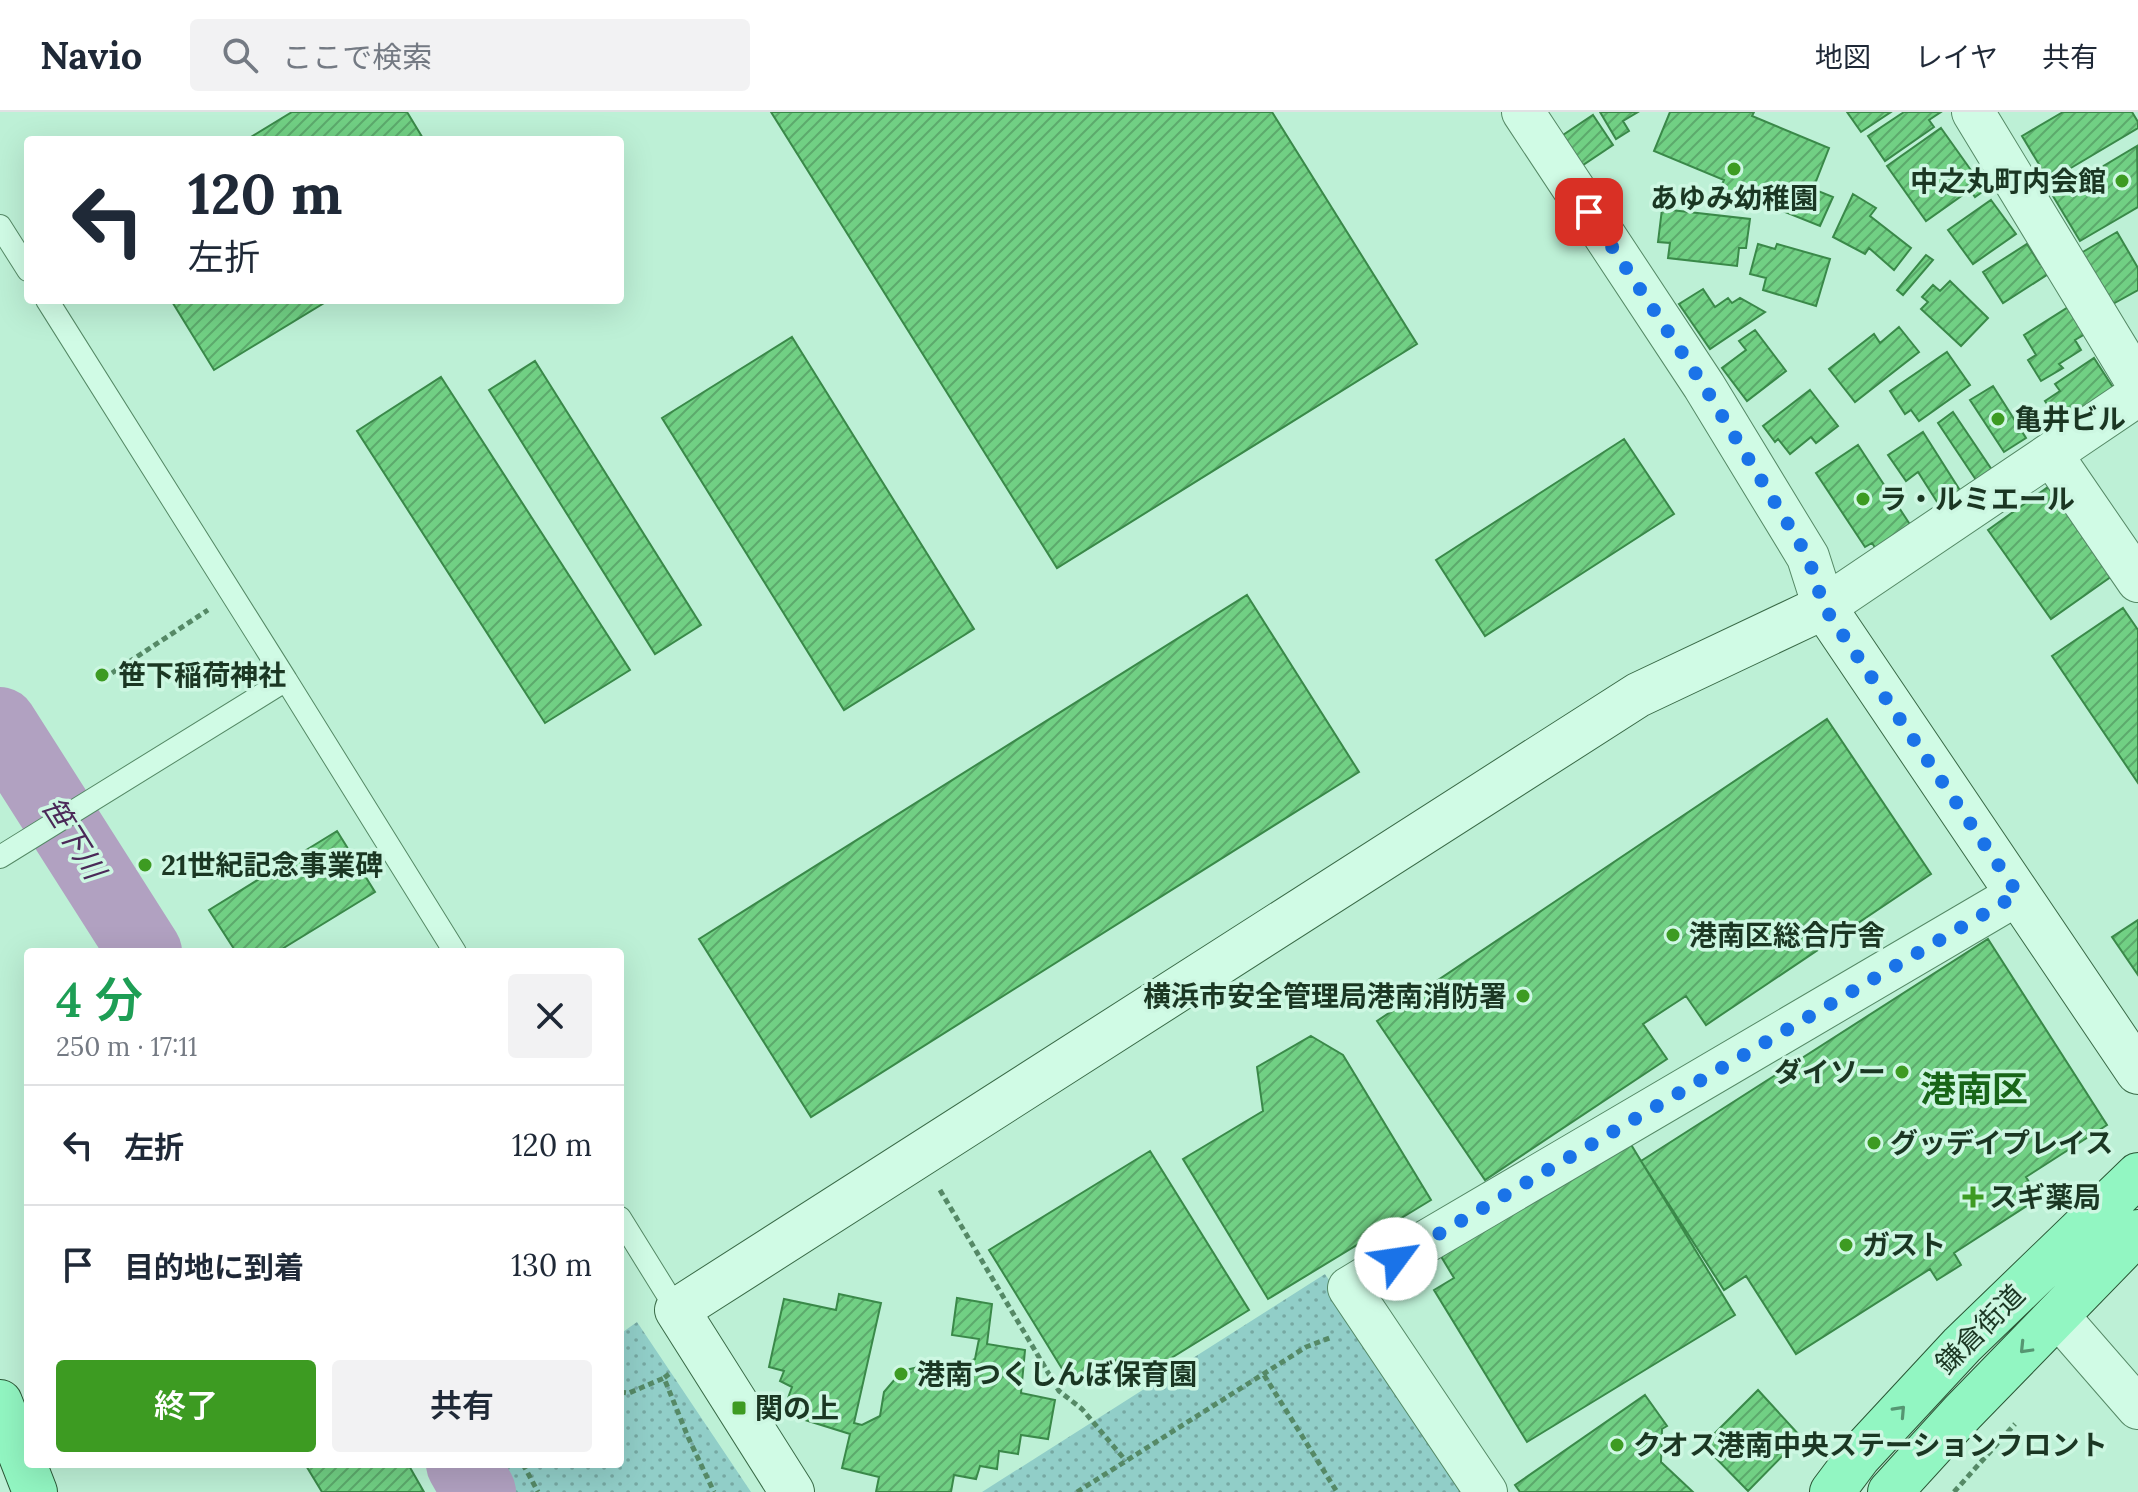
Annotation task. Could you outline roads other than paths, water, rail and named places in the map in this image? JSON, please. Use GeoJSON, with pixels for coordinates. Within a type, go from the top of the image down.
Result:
{"type":"FeatureCollection","features":[{"type":"Feature","properties":{"kind":"main road","name":"鎌倉街道"},"geometry":{"type":"LineString","coordinates":[[1832,1492],[1859,1456],[1962,1345],[2138,1175]]}},
{"type":"Feature","properties":{"kind":"main road","name":"鎌倉街道"},"geometry":{"type":"LineString","coordinates":[[1890,1492],[1942,1434],[2138,1232]]}},
{"type":"Feature","properties":{"kind":"main road"},"geometry":{"type":"LineString","coordinates":[[0,1402],[24,1464]]}},
{"type":"Feature","properties":{"kind":"main road"},"geometry":{"type":"LineString","coordinates":[[26,1468],[35,1492]]}},
{"type":"Feature","properties":{"kind":"street"},"geometry":{"type":"LineString","coordinates":[[1523,112],[1704,386],[1808,557],[1824,607],[2138,1072]]}},
{"type":"Feature","properties":{"kind":"street"},"geometry":{"type":"LineString","coordinates":[[1973,112],[2138,384]]}},
{"type":"Feature","properties":{"kind":"street"},"geometry":{"type":"LineString","coordinates":[[792,1492],[677,1310],[1638,695],[1824,607],[2138,395]]}},
{"type":"Feature","properties":{"kind":"street"},"geometry":{"type":"LineString","coordinates":[[2051,454],[2138,581]]}},
{"type":"Feature","properties":{"kind":"street"},"geometry":{"type":"LineString","coordinates":[[1486,1492],[1349,1288],[2018,894]]}},
{"type":"Feature","properties":{"kind":"street"},"geometry":{"type":"LineString","coordinates":[[2057,1315],[2138,1408]]}},
{"type":"Feature","properties":{"kind":"lane"},"geometry":{"type":"LineString","coordinates":[[0,226],[24,264]]}},
{"type":"Feature","properties":{"kind":"lane"},"geometry":{"type":"LineString","coordinates":[[50,304],[453,948]]}},
{"type":"Feature","properties":{"kind":"lane"},"geometry":{"type":"LineString","coordinates":[[0,857],[286,680]]}},
{"type":"Feature","properties":{"kind":"lane"},"geometry":{"type":"LineString","coordinates":[[624,1224],[677,1310]]}},
{"type":"Feature","properties":{"kind":"waterway","name":"笹下川"},"geometry":{"type":"LineString","coordinates":[[0,724],[142,948]]}},
{"type":"Feature","properties":{"kind":"waterway","name":"笹下川"},"geometry":{"type":"LineString","coordinates":[[465,1468],[479,1492]]}},
{"type":"Feature","properties":{"kind":"place","name":"あゆみ幼稚園"},"geometry":{"type":"Point","coordinates":[1734,169]}},
{"type":"Feature","properties":{"kind":"place","name":"中之丸町内会館"},"geometry":{"type":"Point","coordinates":[2122,181]}},
{"type":"Feature","properties":{"kind":"place","name":"亀井ビル"},"geometry":{"type":"Point","coordinates":[1998,419]}},
{"type":"Feature","properties":{"kind":"place","name":"ラ・ルミエール"},"geometry":{"type":"Point","coordinates":[1863,499]}},
{"type":"Feature","properties":{"kind":"place","name":"笹下稲荷神社"},"geometry":{"type":"Point","coordinates":[102,675]}},
{"type":"Feature","properties":{"kind":"place","name":"21世紀記念事業碑"},"geometry":{"type":"Point","coordinates":[145,865]}},
{"type":"Feature","properties":{"kind":"place","name":"港南区総合庁舎"},"geometry":{"type":"Point","coordinates":[1673,935]}},
{"type":"Feature","properties":{"kind":"place","name":"横浜市安全管理局港南消防署"},"geometry":{"type":"Point","coordinates":[1523,996]}},
{"type":"Feature","properties":{"kind":"place","name":"ダイソー"},"geometry":{"type":"Point","coordinates":[1902,1072]}},
{"type":"Feature","properties":{"kind":"place","name":"グッデイプレイス"},"geometry":{"type":"Point","coordinates":[1874,1143]}},
{"type":"Feature","properties":{"kind":"place","name":"スギ薬局"},"geometry":{"type":"Point","coordinates":[1973,1197]}},
{"type":"Feature","properties":{"kind":"place","name":"ガスト"},"geometry":{"type":"Point","coordinates":[1846,1245]}},
{"type":"Feature","properties":{"kind":"place","name":"港南つくしんぼ保育園"},"geometry":{"type":"Point","coordinates":[901,1374]}},
{"type":"Feature","properties":{"kind":"place","name":"関の上"},"geometry":{"type":"Point","coordinates":[739,1408]}},
{"type":"Feature","properties":{"kind":"place","name":"クオス港南中央ステーションフロント"},"geometry":{"type":"Point","coordinates":[1617,1445]}},
{"type":"Feature","properties":{"kind":"district","name":"港南区"},"geometry":{"type":"Point","coordinates":[1974,1089]}}]}
